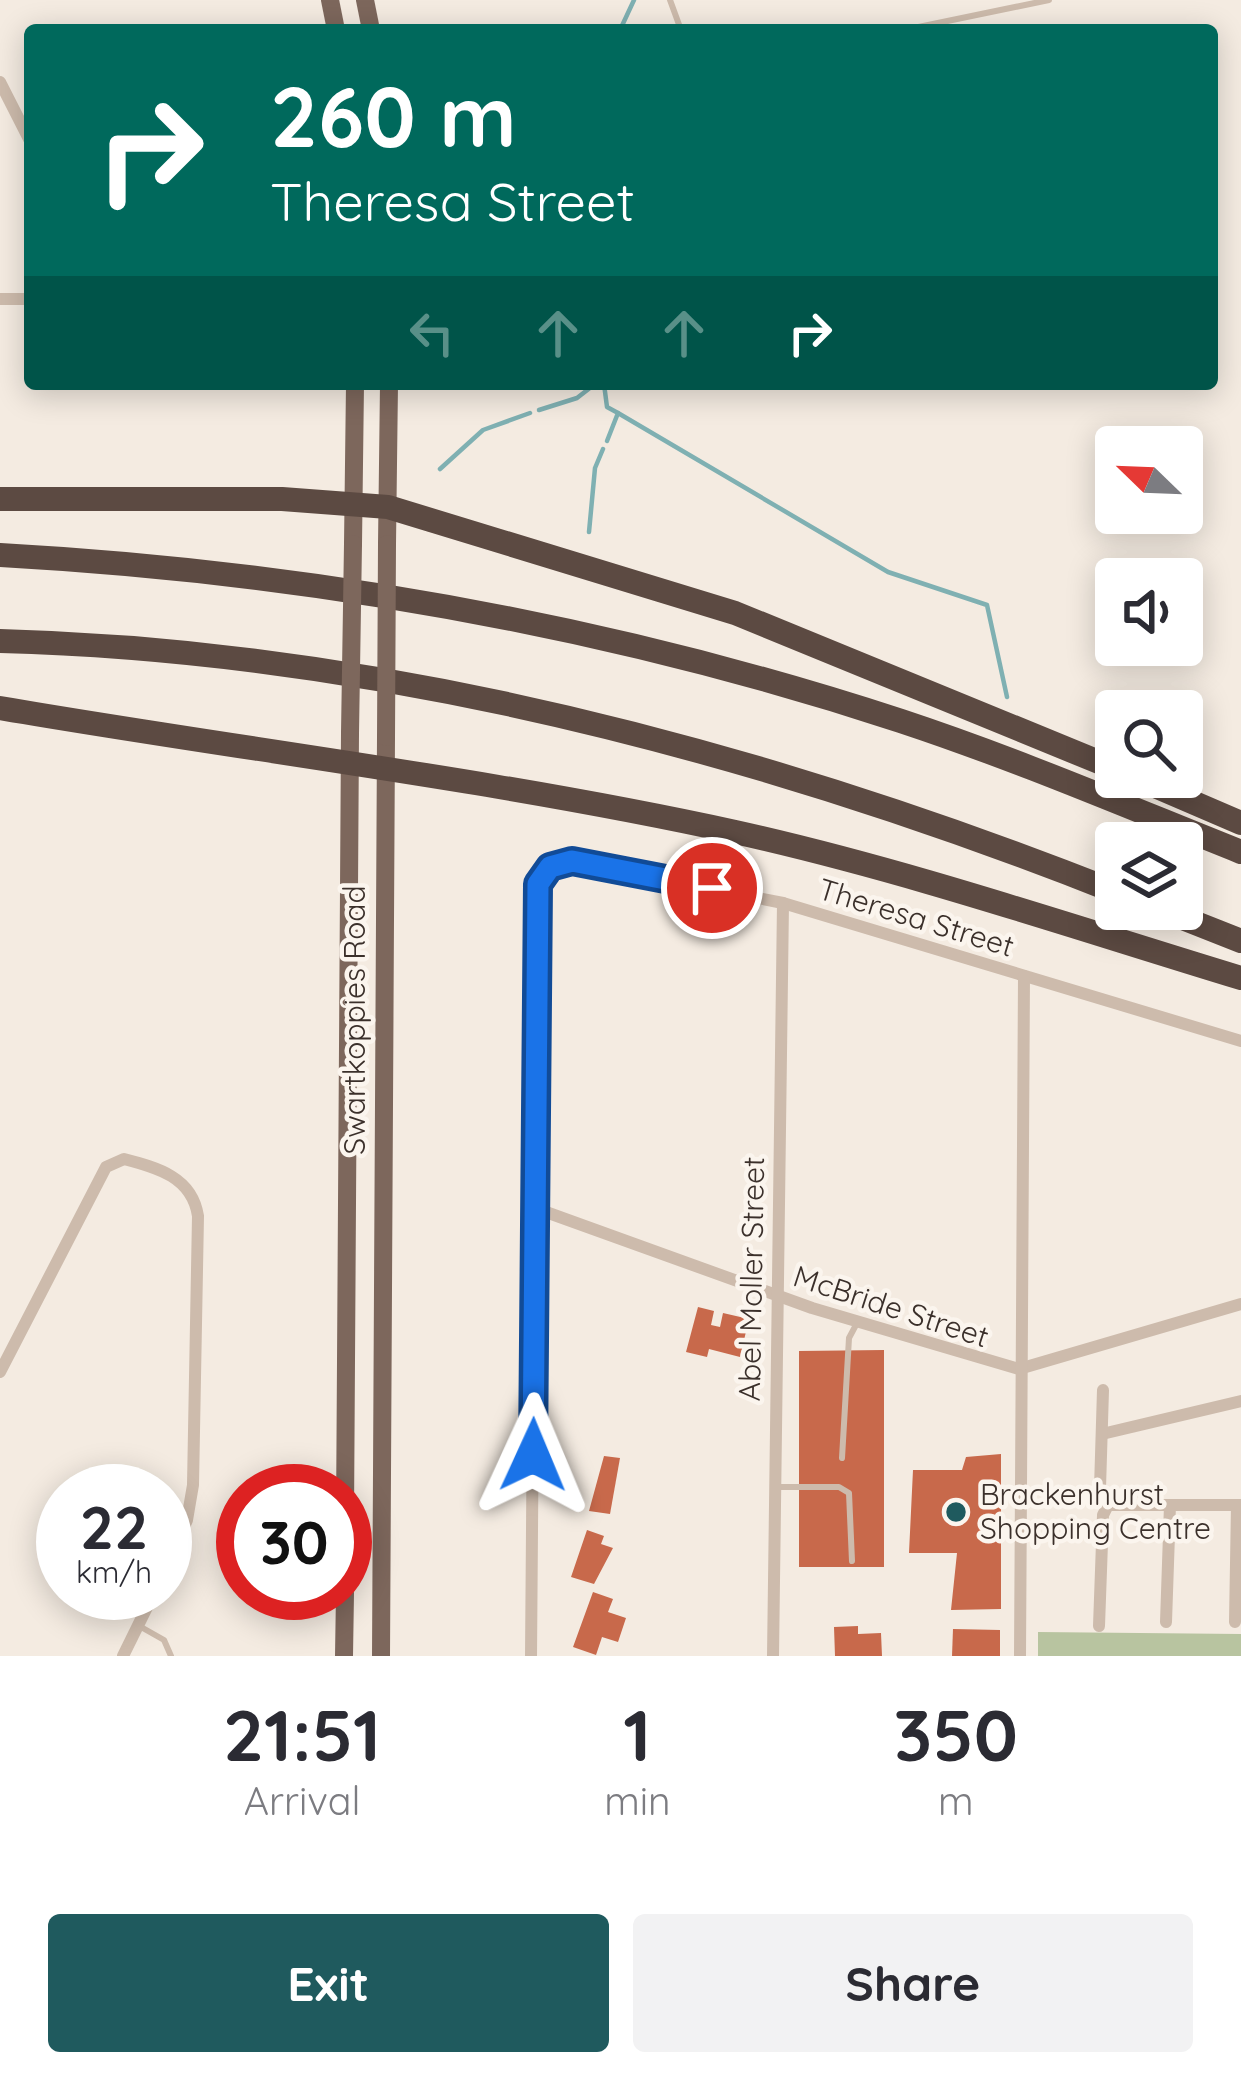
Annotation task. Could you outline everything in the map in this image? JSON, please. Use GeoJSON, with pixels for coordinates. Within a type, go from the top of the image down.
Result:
{"type":"FeatureCollection","features":[{"type":"Feature","properties":{"kind":"highway"},"geometry":{"type":"LineString","coordinates":[[0,500],[282,499],[388,507],[735,613],[1095,760]]}},
{"type":"Feature","properties":{"kind":"highway"},"geometry":{"type":"LineString","coordinates":[[0,556],[304,582],[600,637],[906,723],[1241,852]]}},
{"type":"Feature","properties":{"kind":"highway"},"geometry":{"type":"LineString","coordinates":[[0,641],[278,666],[574,720],[869,802],[1095,884]]}},
{"type":"Feature","properties":{"kind":"highway"},"geometry":{"type":"LineString","coordinates":[[0,708],[386,768],[758,838],[913,877],[1241,978]]}},
{"type":"Feature","properties":{"kind":"highway"},"geometry":{"type":"LineString","coordinates":[[1183,798],[1241,823]]}},
{"type":"Feature","properties":{"kind":"highway"},"geometry":{"type":"LineString","coordinates":[[1203,926],[1241,941]]}},
{"type":"Feature","properties":{"kind":"main road","name":"Swartkoppies Road"},"geometry":{"type":"LineString","coordinates":[[345,1464],[347,764],[356,390]]}},
{"type":"Feature","properties":{"kind":"main road","name":"Swartkoppies Road"},"geometry":{"type":"LineString","coordinates":[[381,1656],[389,390]]}},
{"type":"Feature","properties":{"kind":"main road"},"geometry":{"type":"LineString","coordinates":[[344,1620],[344,1656]]}},
{"type":"Feature","properties":{"kind":"street"},"geometry":{"type":"LineString","coordinates":[[0,82],[24,129]]}},
{"type":"Feature","properties":{"kind":"street","name":"Theresa Street"},"geometry":{"type":"LineString","coordinates":[[532,1208],[538,884],[550,867],[572,861],[784,903],[1241,1041]]}},
{"type":"Feature","properties":{"kind":"street","name":"Abel Moller Street"},"geometry":{"type":"LineString","coordinates":[[772,1656],[784,903]]}},
{"type":"Feature","properties":{"kind":"street"},"geometry":{"type":"LineString","coordinates":[[1020,1656],[1024,976]]}},
{"type":"Feature","properties":{"kind":"street"},"geometry":{"type":"LineString","coordinates":[[0,1372],[100,1174],[124,1159],[164,1172],[188,1187],[198,1216],[192,1491]]}},
{"type":"Feature","properties":{"kind":"street"},"geometry":{"type":"LineString","coordinates":[[531,1656],[532,1208]]}},
{"type":"Feature","properties":{"kind":"street","name":"McBride Street"},"geometry":{"type":"LineString","coordinates":[[532,1208],[857,1323],[1019,1369],[1241,1304]]}},
{"type":"Feature","properties":{"kind":"street"},"geometry":{"type":"LineString","coordinates":[[1100,1488],[1103,1390]]}},
{"type":"Feature","properties":{"kind":"street"},"geometry":{"type":"LineString","coordinates":[[1102,1434],[1241,1401]]}},
{"type":"Feature","properties":{"kind":"street"},"geometry":{"type":"LineString","coordinates":[[1099,1626],[1104,1509],[1114,1504],[1239,1505],[1235,1622]]}},
{"type":"Feature","properties":{"kind":"street"},"geometry":{"type":"LineString","coordinates":[[1166,1622],[1170,1504]]}},
{"type":"Feature","properties":{"kind":"street"},"geometry":{"type":"LineString","coordinates":[[123,1656],[141,1620]]}},
{"type":"Feature","properties":{"kind":"lane"},"geometry":{"type":"LineString","coordinates":[[933,24],[1049,0]]}},
{"type":"Feature","properties":{"kind":"lane"},"geometry":{"type":"LineString","coordinates":[[842,1458],[850,1338],[857,1323]]}},
{"type":"Feature","properties":{"kind":"lane"},"geometry":{"type":"LineString","coordinates":[[773,1487],[838,1487],[848,1493],[852,1561]]}},
{"type":"Feature","properties":{"kind":"lane"},"geometry":{"type":"LineString","coordinates":[[138,1626],[164,1640],[171,1656]]}},
{"type":"Feature","properties":{"kind":"green space"},"geometry":{"type":"Polygon","coordinates":[[[1038,1632],[1241,1634],[1241,1656],[1038,1656],[1038,1632]]]}},
{"type":"Feature","properties":{"kind":"building"},"geometry":{"type":"Polygon","coordinates":[[[698,1307],[714,1311],[711,1325],[720,1327],[723,1313],[749,1319],[740,1357],[709,1349],[707,1357],[686,1352],[698,1307]]]}},
{"type":"Feature","properties":{"kind":"building"},"geometry":{"type":"Polygon","coordinates":[[[884,1350],[884,1567],[799,1567],[799,1351],[884,1350]]]}},
{"type":"Feature","properties":{"kind":"building","name":"Brackenhurst Shopping Centre"},"geometry":{"type":"Polygon","coordinates":[[[1001,1454],[1001,1609],[951,1610],[957,1553],[909,1553],[913,1470],[962,1470],[966,1457],[1001,1454]]]}},
{"type":"Feature","properties":{"kind":"building"},"geometry":{"type":"Polygon","coordinates":[[[604,1456],[620,1458],[610,1514],[589,1511],[604,1456]]]}},
{"type":"Feature","properties":{"kind":"building"},"geometry":{"type":"Polygon","coordinates":[[[587,1530],[604,1536],[601,1544],[613,1548],[594,1584],[571,1577],[587,1530]]]}},
{"type":"Feature","properties":{"kind":"building"},"geometry":{"type":"Polygon","coordinates":[[[593,1592],[613,1599],[608,1612],[626,1618],[618,1642],[602,1637],[596,1655],[573,1647],[593,1592]]]}},
{"type":"Feature","properties":{"kind":"building"},"geometry":{"type":"Polygon","coordinates":[[[858,1626],[858,1634],[881,1633],[882,1656],[835,1656],[834,1627],[858,1626]]]}},
{"type":"Feature","properties":{"kind":"building","name":"Brackenhurst Shopping Centre"},"geometry":{"type":"Polygon","coordinates":[[[953,1629],[1000,1630],[1000,1656],[952,1656],[953,1629]]]}},
{"type":"Feature","properties":{"kind":"waterway"},"geometry":{"type":"LineString","coordinates":[[623,24],[634,0]]}},
{"type":"Feature","properties":{"kind":"waterway"},"geometry":{"type":"LineString","coordinates":[[539,410],[587,390]]}},
{"type":"Feature","properties":{"kind":"waterway"},"geometry":{"type":"LineString","coordinates":[[605,390],[607,407],[618,413],[607,441]]}},
{"type":"Feature","properties":{"kind":"waterway"},"geometry":{"type":"LineString","coordinates":[[440,469],[483,430],[530,413]]}},
{"type":"Feature","properties":{"kind":"waterway"},"geometry":{"type":"LineString","coordinates":[[618,413],[888,572],[987,605],[1007,697]]}},
{"type":"Feature","properties":{"kind":"waterway"},"geometry":{"type":"LineString","coordinates":[[589,532],[595,468],[603,449]]}},
{"type":"Feature","properties":{"kind":"place","name":"Brackenhurst Shopping Centre"},"geometry":{"type":"Point","coordinates":[956,1512]}},
{"type":"Feature","properties":{"kind":"route"},"geometry":{"type":"LineString","coordinates":[[533,1455],[538,884],[550,867],[572,861],[712,888]]}}]}
